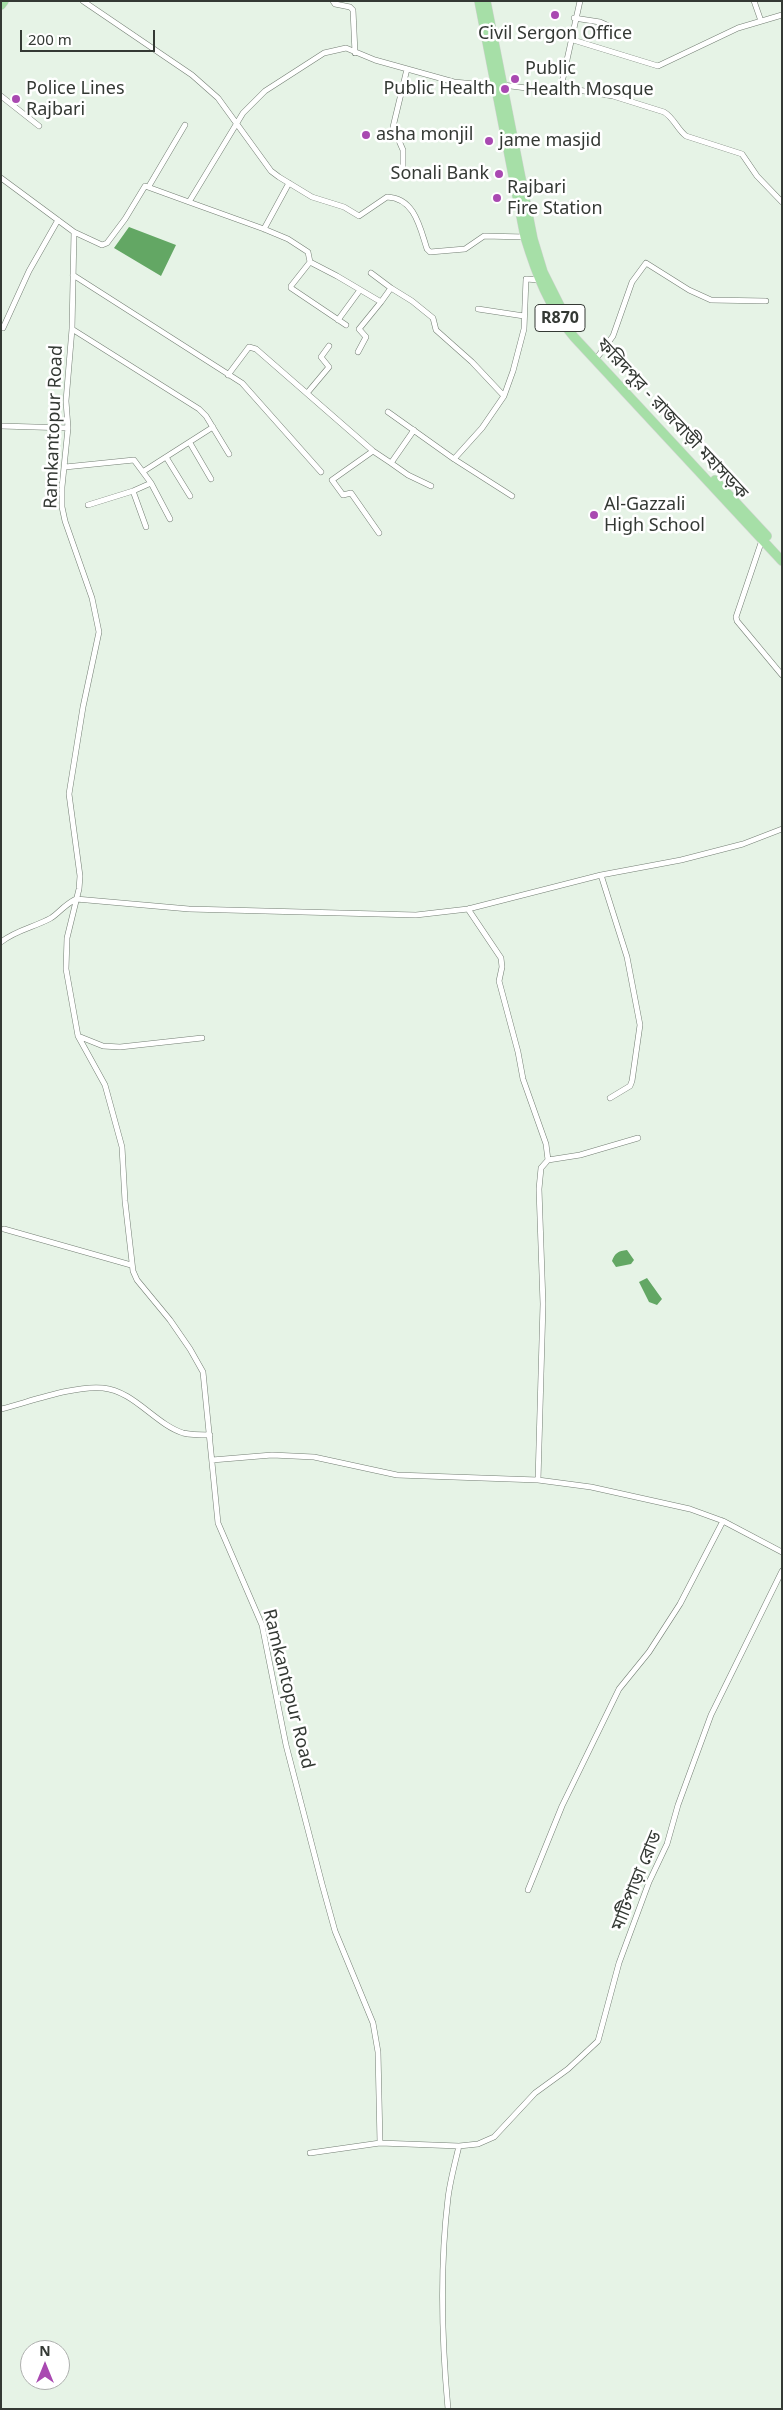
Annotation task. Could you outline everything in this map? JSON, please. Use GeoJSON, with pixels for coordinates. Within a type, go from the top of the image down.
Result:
{"type":"FeatureCollection","features":[{"type":"Feature","properties":{"kind":"main road"},"geometry":{"type":"LineString","coordinates":[[1,5],[4,1]]}},
{"type":"Feature","properties":{"kind":"main road","name":"ফরিদপুর - রাজবাড়ী মহাসড়ক"},"geometry":{"type":"LineString","coordinates":[[479,1],[500,85],[533,239],[543,272],[567,319],[782,552]]}},
{"type":"Feature","properties":{"kind":"main road","name":"ফরিদপুর - রাজবাড়ী মহাসড়ক"},"geometry":{"type":"LineString","coordinates":[[486,1],[525,237],[539,280],[567,329],[782,561]]}},
{"type":"Feature","properties":{"kind":"street"},"geometry":{"type":"LineString","coordinates":[[83,1],[192,75],[218,98],[271,171],[312,196],[344,207],[356,216],[387,197],[392,198],[410,208],[416,215],[427,249],[430,252],[466,249],[484,236],[525,237]]}},
{"type":"Feature","properties":{"kind":"street"},"geometry":{"type":"LineString","coordinates":[[333,1],[336,4],[350,7],[353,10],[355,53]]}},
{"type":"Feature","properties":{"kind":"street"},"geometry":{"type":"LineString","coordinates":[[561,87],[574,18],[580,1]]}},
{"type":"Feature","properties":{"kind":"street"},"geometry":{"type":"LineString","coordinates":[[754,1],[762,21]]}},
{"type":"Feature","properties":{"kind":"street"},"geometry":{"type":"LineString","coordinates":[[570,39],[658,66],[714,38],[782,15]]}},
{"type":"Feature","properties":{"kind":"street"},"geometry":{"type":"LineString","coordinates":[[574,18],[600,22],[609,26]]}},
{"type":"Feature","properties":{"kind":"street"},"geometry":{"type":"LineString","coordinates":[[188,202],[243,113],[265,91],[308,62],[340,48],[454,82],[542,90],[561,87],[613,96],[664,112],[670,116],[680,132],[686,136],[742,154],[757,176],[782,202]]}},
{"type":"Feature","properties":{"kind":"street"},"geometry":{"type":"LineString","coordinates":[[403,168],[403,150],[392,127],[406,69]]}},
{"type":"Feature","properties":{"kind":"street"},"geometry":{"type":"LineString","coordinates":[[1,96],[39,126]]}},
{"type":"Feature","properties":{"kind":"street"},"geometry":{"type":"LineString","coordinates":[[149,186],[185,125]]}},
{"type":"Feature","properties":{"kind":"street"},"geometry":{"type":"LineString","coordinates":[[1,178],[74,232],[102,245],[106,244],[125,219],[143,188],[149,186],[288,239],[308,252],[310,262],[381,302]]}},
{"type":"Feature","properties":{"kind":"street"},"geometry":{"type":"LineString","coordinates":[[264,229],[289,183]]}},
{"type":"Feature","properties":{"kind":"street"},"geometry":{"type":"LineString","coordinates":[[3,328],[29,271],[58,220]]}},
{"type":"Feature","properties":{"kind":"street","name":"Ramkantopur Road"},"geometry":{"type":"LineString","coordinates":[[74,232],[72,329],[66,401],[68,428],[62,494],[65,521],[92,598],[99,632],[82,707],[69,794],[80,876],[65,955],[78,1036],[105,1085],[120,1141],[131,1266],[137,1280],[170,1320],[203,1372],[218,1523],[262,1625],[286,1745],[335,1931],[373,2023],[378,2052],[380,2143]]}},
{"type":"Feature","properties":{"kind":"street"},"geometry":{"type":"LineString","coordinates":[[310,262],[291,288],[346,325]]}},
{"type":"Feature","properties":{"kind":"street"},"geometry":{"type":"LineString","coordinates":[[599,355],[613,336],[632,282],[646,263],[689,290],[711,300],[766,301]]}},
{"type":"Feature","properties":{"kind":"street"},"geometry":{"type":"LineString","coordinates":[[371,273],[434,318],[436,330],[472,362],[504,396]]}},
{"type":"Feature","properties":{"kind":"street"},"geometry":{"type":"LineString","coordinates":[[73,275],[242,383],[321,472]]}},
{"type":"Feature","properties":{"kind":"street"},"geometry":{"type":"LineString","coordinates":[[454,459],[482,428],[504,396],[524,329],[526,279],[539,280]]}},
{"type":"Feature","properties":{"kind":"street"},"geometry":{"type":"LineString","coordinates":[[358,352],[366,337],[360,328],[391,288]]}},
{"type":"Feature","properties":{"kind":"street"},"geometry":{"type":"LineString","coordinates":[[338,320],[360,290]]}},
{"type":"Feature","properties":{"kind":"street"},"geometry":{"type":"LineString","coordinates":[[478,309],[524,316]]}},
{"type":"Feature","properties":{"kind":"street"},"geometry":{"type":"LineString","coordinates":[[72,329],[199,409],[206,416],[229,454]]}},
{"type":"Feature","properties":{"kind":"street"},"geometry":{"type":"LineString","coordinates":[[308,392],[329,366],[321,357],[329,346]]}},
{"type":"Feature","properties":{"kind":"street"},"geometry":{"type":"LineString","coordinates":[[228,375],[252,347],[308,392],[373,451],[408,475],[431,486]]}},
{"type":"Feature","properties":{"kind":"street"},"geometry":{"type":"LineString","coordinates":[[388,412],[454,459],[512,496]]}},
{"type":"Feature","properties":{"kind":"street"},"geometry":{"type":"LineString","coordinates":[[1,426],[68,428]]}},
{"type":"Feature","properties":{"kind":"street"},"geometry":{"type":"LineString","coordinates":[[144,471],[213,428]]}},
{"type":"Feature","properties":{"kind":"street"},"geometry":{"type":"LineString","coordinates":[[392,463],[414,430]]}},
{"type":"Feature","properties":{"kind":"street"},"geometry":{"type":"LineString","coordinates":[[190,443],[211,479]]}},
{"type":"Feature","properties":{"kind":"street"},"geometry":{"type":"LineString","coordinates":[[373,451],[332,480],[343,495],[351,493],[379,533]]}},
{"type":"Feature","properties":{"kind":"street"},"geometry":{"type":"LineString","coordinates":[[166,457],[190,496]]}},
{"type":"Feature","properties":{"kind":"street"},"geometry":{"type":"LineString","coordinates":[[64,467],[134,460],[151,482],[170,519]]}},
{"type":"Feature","properties":{"kind":"street"},"geometry":{"type":"LineString","coordinates":[[88,504],[133,491],[151,482]]}},
{"type":"Feature","properties":{"kind":"street"},"geometry":{"type":"LineString","coordinates":[[133,491],[146,527]]}},
{"type":"Feature","properties":{"kind":"street"},"geometry":{"type":"LineString","coordinates":[[762,540],[736,617],[782,675]]}},
{"type":"Feature","properties":{"kind":"street"},"geometry":{"type":"LineString","coordinates":[[1,942],[28,927],[54,916],[65,904],[76,899],[189,909],[369,915],[416,915],[468,909],[601,875],[681,860],[744,844],[782,829]]}},
{"type":"Feature","properties":{"kind":"street"},"geometry":{"type":"LineString","coordinates":[[601,875],[627,957],[640,1025],[630,1086],[610,1098]]}},
{"type":"Feature","properties":{"kind":"street"},"geometry":{"type":"LineString","coordinates":[[468,909],[501,958],[502,967],[499,981],[518,1052],[523,1079],[546,1144],[548,1160]]}},
{"type":"Feature","properties":{"kind":"street"},"geometry":{"type":"LineString","coordinates":[[78,1036],[103,1046],[120,1047],[202,1038]]}},
{"type":"Feature","properties":{"kind":"street"},"geometry":{"type":"LineString","coordinates":[[538,1480],[543,1304],[539,1190],[541,1168],[548,1160],[580,1155],[638,1138]]}},
{"type":"Feature","properties":{"kind":"street"},"geometry":{"type":"LineString","coordinates":[[4,1229],[131,1266]]}},
{"type":"Feature","properties":{"kind":"street"},"geometry":{"type":"LineString","coordinates":[[1,1409],[54,1395],[102,1388],[116,1392],[133,1401],[177,1430],[210,1436]]}},
{"type":"Feature","properties":{"kind":"street"},"geometry":{"type":"LineString","coordinates":[[212,1460],[272,1455],[314,1457],[397,1475],[538,1480],[648,1499],[690,1509],[723,1521],[782,1552]]}},
{"type":"Feature","properties":{"kind":"street"},"geometry":{"type":"LineString","coordinates":[[528,1890],[562,1806],[620,1689],[649,1652],[680,1604],[723,1521]]}},
{"type":"Feature","properties":{"kind":"street","name":"মাটিপাড়া রোড"},"geometry":{"type":"LineString","coordinates":[[310,2153],[380,2143],[459,2146],[478,2144],[494,2137],[535,2093],[568,2069],[598,2041],[604,2026],[619,1963],[649,1882],[668,1844],[678,1805],[711,1715],[782,1571]]}},
{"type":"Feature","properties":{"kind":"street"},"geometry":{"type":"LineString","coordinates":[[448,2409],[444,2272],[448,2198],[459,2146]]}},
{"type":"Feature","properties":{"kind":"shaded area"},"geometry":{"type":"Polygon","coordinates":[[[129,227],[176,245],[161,276],[114,248],[129,227]]]}},
{"type":"Feature","properties":{"kind":"shaded area"},"geometry":{"type":"Polygon","coordinates":[[[627,1250],[634,1260],[631,1264],[616,1267],[612,1261],[614,1256],[619,1252],[627,1250]]]}},
{"type":"Feature","properties":{"kind":"shaded area"},"geometry":{"type":"Polygon","coordinates":[[[647,1278],[662,1299],[657,1305],[649,1302],[639,1282],[647,1278]]]}},
{"type":"Feature","properties":{"kind":"place","name":"Civil Sergon Office"},"geometry":{"type":"Point","coordinates":[555,15]}},
{"type":"Feature","properties":{"kind":"place","name":"Public Health Mosque"},"geometry":{"type":"Point","coordinates":[515,79]}},
{"type":"Feature","properties":{"kind":"place","name":"Public Health"},"geometry":{"type":"Point","coordinates":[505,89]}},
{"type":"Feature","properties":{"kind":"place","name":"Police Lines Rajbari"},"geometry":{"type":"Point","coordinates":[16,99]}},
{"type":"Feature","properties":{"kind":"place","name":"asha monjil"},"geometry":{"type":"Point","coordinates":[366,135]}},
{"type":"Feature","properties":{"kind":"place","name":"jame masjid"},"geometry":{"type":"Point","coordinates":[489,141]}},
{"type":"Feature","properties":{"kind":"place","name":"Sonali Bank"},"geometry":{"type":"Point","coordinates":[499,174]}},
{"type":"Feature","properties":{"kind":"place","name":"Rajbari Fire Station"},"geometry":{"type":"Point","coordinates":[497,198]}},
{"type":"Feature","properties":{"kind":"place","name":"Al-Gazzali High School"},"geometry":{"type":"Point","coordinates":[594,515]}}]}
